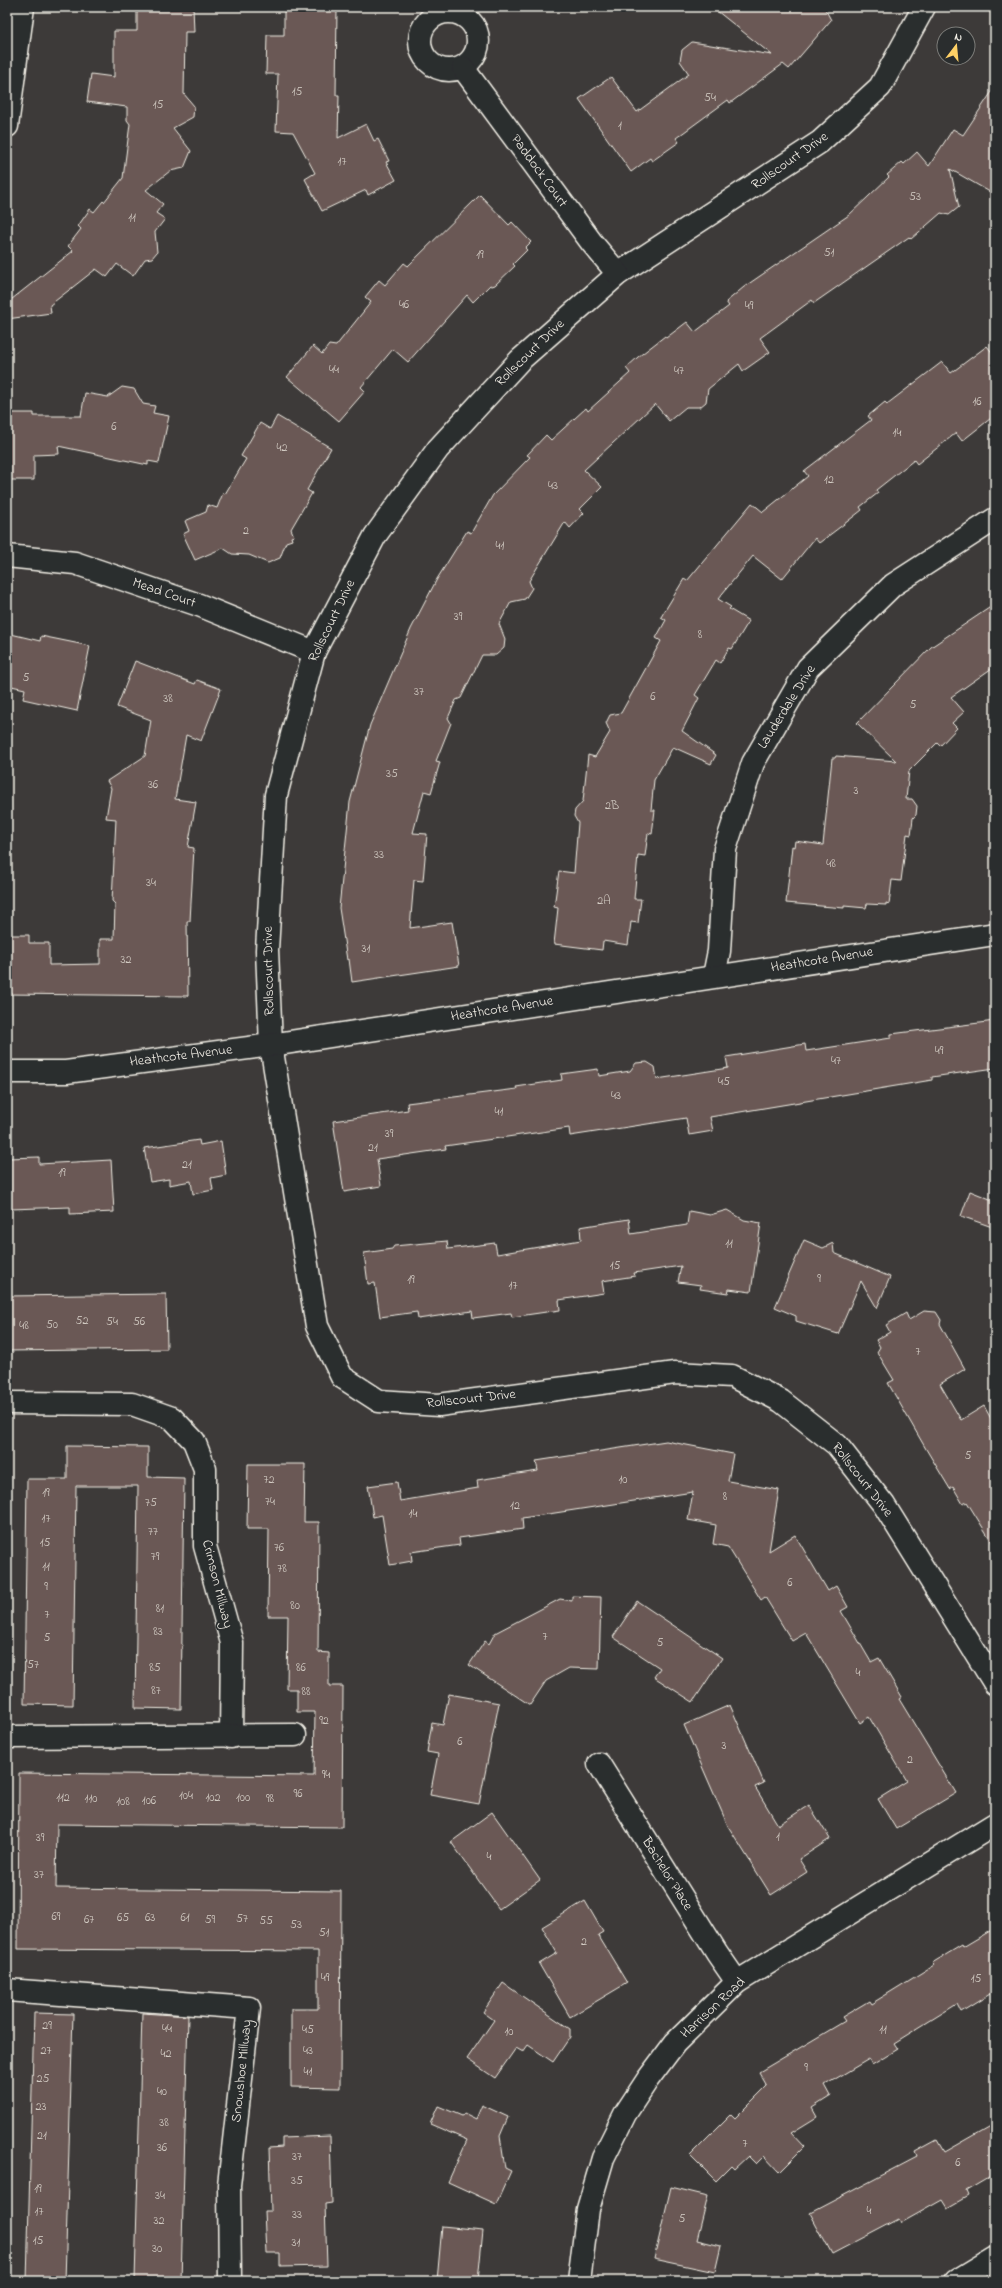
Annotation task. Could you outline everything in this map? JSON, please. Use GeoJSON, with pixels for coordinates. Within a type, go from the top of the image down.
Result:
{"type":"FeatureCollection","features":[{"type":"Feature","properties":{"kind":"street"},"geometry":{"type":"LineString","coordinates":[[7,126],[23,7]]}},
{"type":"Feature","properties":{"kind":"street","name":"Rollscourt Drive"},"geometry":{"type":"LineString","coordinates":[[924,7],[880,88],[820,142],[618,274],[520,360],[438,449],[375,536],[314,652],[276,795],[267,950],[270,1045],[317,1326],[342,1377],[379,1401],[439,1405],[675,1373],[732,1376],[780,1401],[837,1445],[884,1505],[995,1684]]}},
{"type":"Feature","properties":{"kind":"street","name":"Paddock Court"},"geometry":{"type":"LineString","coordinates":[[463,68],[592,243],[618,274]]}},
{"type":"Feature","properties":{"kind":"street","name":"Lauderdale Drive"},"geometry":{"type":"LineString","coordinates":[[714,976],[719,952],[725,849],[753,763],[808,668],[893,585],[995,518]]}},
{"type":"Feature","properties":{"kind":"street","name":"Mead Court"},"geometry":{"type":"LineString","coordinates":[[7,556],[75,563],[199,605],[314,652]]}},
{"type":"Feature","properties":{"kind":"street","name":"Heathcote Avenue"},"geometry":{"type":"LineString","coordinates":[[7,1072],[66,1072],[270,1045],[995,934]]}},
{"type":"Feature","properties":{"kind":"street","name":"Crimson Millway"},"geometry":{"type":"LineString","coordinates":[[7,1403],[132,1404],[172,1418],[194,1441],[205,1469],[205,1546],[232,1643],[231,1737]]}},
{"type":"Feature","properties":{"kind":"street"},"geometry":{"type":"LineString","coordinates":[[7,1737],[295,1736]]}},
{"type":"Feature","properties":{"kind":"street","name":"Bachelor Place"},"geometry":{"type":"LineString","coordinates":[[599,1764],[717,1954],[737,1982]]}},
{"type":"Feature","properties":{"kind":"street","name":"Harrison Road"},"geometry":{"type":"LineString","coordinates":[[579,2281],[588,2209],[603,2158],[625,2114],[648,2079],[675,2043],[737,1982],[995,1824]]}},
{"type":"Feature","properties":{"kind":"street","name":"Snowshoe Millway"},"geometry":{"type":"LineString","coordinates":[[7,1990],[249,2008],[229,2186],[230,2281]]}},
{"type":"Feature","properties":{"kind":"street"},"geometry":{"type":"LineString","coordinates":[[957,2281],[995,2258]]}},
{"type":"Feature","properties":{"kind":"building"},"geometry":{"type":"Polygon","coordinates":[[[137,7],[193,7],[194,32],[185,32],[184,94],[194,106],[193,117],[173,128],[191,151],[184,168],[170,171],[146,190],[163,204],[156,213],[165,219],[155,232],[157,252],[152,258],[145,259],[133,276],[117,264],[107,277],[96,269],[50,305],[51,313],[7,319],[7,303],[73,251],[68,246],[81,229],[78,226],[90,209],[94,212],[123,178],[130,124],[127,120],[127,107],[87,102],[91,74],[114,77],[114,31],[137,31],[137,7]]]}},
{"type":"Feature","properties":{"kind":"building"},"geometry":{"type":"Polygon","coordinates":[[[284,7],[337,7],[336,95],[339,95],[338,138],[366,124],[374,141],[378,139],[389,161],[386,162],[396,180],[368,195],[366,190],[322,211],[305,179],[315,173],[293,132],[276,131],[278,74],[266,74],[267,35],[284,35],[284,7]]]}},
{"type":"Feature","properties":{"kind":"building"},"geometry":{"type":"Polygon","coordinates":[[[712,7],[824,7],[831,20],[789,69],[783,64],[730,103],[728,100],[676,138],[679,142],[652,161],[650,158],[631,172],[579,99],[611,77],[637,112],[689,74],[680,61],[682,50],[692,42],[772,55],[712,7]]]}},
{"type":"Feature","properties":{"kind":"building"},"geometry":{"type":"Polygon","coordinates":[[[995,87],[995,195],[950,169],[959,207],[949,215],[941,213],[911,239],[909,237],[814,303],[812,300],[760,338],[770,352],[743,371],[739,364],[708,389],[706,402],[700,407],[686,407],[669,421],[655,404],[584,470],[602,487],[580,509],[584,513],[570,528],[565,522],[529,581],[532,588],[525,599],[511,602],[499,624],[505,639],[504,648],[496,655],[482,655],[461,698],[456,700],[448,718],[451,723],[436,761],[440,762],[431,793],[424,791],[413,833],[427,834],[423,881],[414,880],[410,928],[452,922],[459,966],[352,982],[339,908],[350,802],[370,725],[411,629],[437,579],[467,531],[471,533],[493,495],[530,457],[527,455],[546,435],[551,440],[586,408],[588,411],[630,373],[626,368],[638,357],[665,336],[666,338],[687,322],[695,332],[729,306],[726,302],[744,287],[849,215],[889,177],[887,175],[902,162],[904,164],[917,152],[929,166],[953,129],[963,135],[995,87]]]}},
{"type":"Feature","properties":{"kind":"building"},"geometry":{"type":"Polygon","coordinates":[[[480,195],[509,225],[512,222],[531,242],[525,248],[527,250],[513,264],[515,266],[495,285],[490,285],[473,302],[467,295],[408,362],[393,349],[361,387],[365,391],[339,421],[287,377],[313,346],[322,354],[329,345],[336,346],[371,302],[365,297],[379,280],[385,285],[404,263],[408,266],[480,195]]]}},
{"type":"Feature","properties":{"kind":"building"},"geometry":{"type":"Polygon","coordinates":[[[987,346],[995,356],[995,415],[962,441],[956,433],[917,464],[914,460],[876,490],[878,493],[860,507],[862,510],[819,543],[815,538],[782,579],[753,556],[718,599],[731,607],[729,609],[749,621],[732,649],[729,648],[720,663],[716,660],[695,695],[699,698],[682,731],[716,755],[711,764],[673,747],[654,780],[651,810],[655,810],[652,834],[648,833],[645,856],[638,855],[634,899],[641,899],[638,923],[631,922],[628,945],[603,941],[602,950],[554,944],[558,908],[554,907],[559,871],[574,873],[578,823],[574,816],[575,810],[583,801],[588,755],[595,757],[610,732],[606,723],[610,715],[621,713],[661,641],[656,638],[666,620],[661,617],[684,579],[687,581],[752,503],[763,512],[808,476],[804,471],[871,420],[868,416],[885,402],[887,404],[942,362],[951,373],[987,346]]]}},
{"type":"Feature","properties":{"kind":"building"},"geometry":{"type":"Polygon","coordinates":[[[122,387],[134,389],[143,404],[155,406],[153,413],[169,416],[159,463],[148,461],[148,465],[58,446],[59,454],[34,455],[34,480],[7,480],[8,413],[34,413],[34,416],[81,416],[85,393],[108,397],[122,387]]]}},
{"type":"Feature","properties":{"kind":"building"},"geometry":{"type":"Polygon","coordinates":[[[277,416],[331,448],[307,490],[312,493],[291,529],[294,536],[291,537],[292,540],[286,542],[280,558],[268,563],[249,555],[232,554],[223,548],[195,560],[183,534],[189,531],[185,521],[206,512],[208,505],[217,508],[223,493],[225,494],[246,459],[241,456],[260,423],[270,429],[277,416]]]}},
{"type":"Feature","properties":{"kind":"building"},"geometry":{"type":"Polygon","coordinates":[[[995,604],[995,666],[951,697],[964,712],[952,723],[957,728],[940,746],[937,743],[909,771],[906,799],[912,799],[917,806],[916,815],[913,818],[911,835],[907,834],[901,881],[892,880],[889,904],[867,904],[866,908],[844,906],[844,908],[786,903],[792,846],[794,847],[795,841],[823,845],[832,758],[835,758],[836,756],[896,761],[857,723],[931,647],[995,604]]]}},
{"type":"Feature","properties":{"kind":"building"},"geometry":{"type":"Polygon","coordinates":[[[11,634],[40,641],[41,636],[90,646],[77,711],[23,699],[25,689],[7,685],[7,653],[11,634]]]}},
{"type":"Feature","properties":{"kind":"building"},"geometry":{"type":"Polygon","coordinates":[[[135,661],[195,684],[197,680],[221,689],[201,741],[186,735],[175,799],[196,802],[188,847],[194,848],[190,921],[187,921],[188,996],[7,994],[7,935],[29,935],[29,943],[49,943],[49,965],[100,964],[100,939],[114,939],[115,904],[112,901],[116,819],[106,818],[111,788],[107,781],[145,756],[151,720],[117,707],[135,661]]]}},
{"type":"Feature","properties":{"kind":"building"},"geometry":{"type":"Polygon","coordinates":[[[995,1021],[995,1068],[932,1077],[932,1080],[710,1117],[713,1131],[689,1135],[686,1118],[570,1136],[569,1128],[445,1146],[446,1149],[377,1159],[381,1186],[344,1192],[333,1121],[408,1110],[407,1103],[517,1089],[516,1087],[562,1080],[561,1074],[598,1069],[599,1076],[630,1071],[636,1063],[647,1062],[655,1067],[657,1079],[728,1068],[726,1057],[805,1044],[806,1051],[891,1038],[891,1034],[995,1021]]]}},
{"type":"Feature","properties":{"kind":"building"},"geometry":{"type":"Polygon","coordinates":[[[199,1140],[200,1145],[221,1141],[226,1175],[211,1178],[213,1190],[193,1194],[191,1181],[169,1185],[169,1179],[150,1182],[144,1148],[199,1140]]]}},
{"type":"Feature","properties":{"kind":"building"},"geometry":{"type":"Polygon","coordinates":[[[39,1157],[39,1164],[111,1160],[114,1212],[70,1214],[70,1207],[10,1209],[8,1158],[39,1157]]]}},
{"type":"Feature","properties":{"kind":"building"},"geometry":{"type":"Polygon","coordinates":[[[970,1191],[995,1201],[995,1228],[961,1216],[970,1191]]]}},
{"type":"Feature","properties":{"kind":"building"},"geometry":{"type":"Polygon","coordinates":[[[727,1210],[744,1220],[761,1223],[751,1292],[729,1289],[728,1293],[700,1289],[701,1285],[678,1282],[681,1266],[634,1273],[635,1276],[602,1281],[604,1293],[559,1300],[560,1310],[512,1317],[511,1313],[473,1318],[472,1311],[418,1319],[417,1312],[380,1317],[375,1283],[368,1284],[364,1253],[392,1249],[394,1246],[447,1241],[448,1249],[495,1243],[497,1254],[581,1240],[580,1227],[629,1219],[631,1234],[687,1225],[689,1211],[710,1215],[727,1210]]]}},
{"type":"Feature","properties":{"kind":"building"},"geometry":{"type":"Polygon","coordinates":[[[804,1240],[823,1248],[833,1243],[834,1253],[890,1277],[877,1308],[861,1281],[838,1334],[796,1321],[796,1316],[775,1307],[804,1240]]]}},
{"type":"Feature","properties":{"kind":"building"},"geometry":{"type":"Polygon","coordinates":[[[166,1294],[167,1349],[7,1351],[7,1296],[166,1294]]]}},
{"type":"Feature","properties":{"kind":"building"},"geometry":{"type":"Polygon","coordinates":[[[924,1311],[936,1312],[941,1320],[940,1324],[965,1369],[940,1384],[961,1420],[984,1406],[995,1426],[995,1547],[967,1502],[963,1504],[953,1487],[950,1489],[888,1383],[894,1380],[877,1352],[880,1347],[876,1340],[890,1332],[886,1325],[906,1313],[909,1320],[924,1311]]]}},
{"type":"Feature","properties":{"kind":"building"},"geometry":{"type":"Polygon","coordinates":[[[666,1441],[733,1454],[728,1481],[779,1490],[769,1551],[795,1535],[828,1591],[836,1586],[848,1607],[841,1611],[871,1662],[879,1658],[902,1697],[899,1699],[956,1793],[896,1829],[878,1799],[907,1781],[869,1717],[860,1723],[806,1633],[792,1641],[765,1597],[761,1600],[728,1547],[713,1544],[716,1525],[688,1520],[693,1492],[522,1518],[523,1529],[459,1538],[460,1545],[411,1552],[412,1561],[390,1565],[382,1515],[373,1517],[368,1486],[397,1482],[400,1501],[478,1488],[477,1480],[538,1471],[536,1461],[666,1441]]]}},
{"type":"Feature","properties":{"kind":"building"},"geometry":{"type":"Polygon","coordinates":[[[67,1446],[148,1447],[148,1477],[184,1478],[181,1709],[135,1708],[138,1486],[76,1486],[73,1705],[24,1704],[27,1479],[67,1479],[67,1446]]]}},
{"type":"Feature","properties":{"kind":"building"},"geometry":{"type":"Polygon","coordinates":[[[248,1464],[305,1464],[304,1522],[319,1522],[318,1652],[329,1653],[329,1686],[343,1686],[342,1827],[57,1824],[56,1888],[341,1891],[340,2088],[291,2087],[291,2009],[318,2009],[318,1951],[18,1949],[19,1773],[314,1776],[315,1712],[297,1712],[297,1689],[287,1689],[288,1616],[268,1616],[269,1529],[247,1529],[248,1464]]]}},
{"type":"Feature","properties":{"kind":"building"},"geometry":{"type":"Polygon","coordinates":[[[572,1596],[601,1597],[599,1669],[569,1668],[546,1681],[530,1705],[469,1665],[485,1641],[489,1644],[495,1633],[560,1599],[572,1601],[572,1596]]]}},
{"type":"Feature","properties":{"kind":"building"},"geometry":{"type":"Polygon","coordinates":[[[637,1601],[722,1658],[693,1702],[654,1677],[660,1668],[613,1637],[637,1601]]]}},
{"type":"Feature","properties":{"kind":"building"},"geometry":{"type":"Polygon","coordinates":[[[449,1694],[499,1703],[479,1804],[430,1795],[438,1754],[427,1752],[432,1723],[443,1725],[449,1694]]]}},
{"type":"Feature","properties":{"kind":"building"},"geometry":{"type":"Polygon","coordinates":[[[730,1705],[764,1783],[755,1787],[778,1825],[809,1805],[830,1839],[799,1859],[807,1872],[771,1895],[728,1826],[684,1725],[730,1705]]]}},
{"type":"Feature","properties":{"kind":"building"},"geometry":{"type":"Polygon","coordinates":[[[492,1812],[540,1880],[499,1909],[451,1842],[492,1812]]]}},
{"type":"Feature","properties":{"kind":"building"},"geometry":{"type":"Polygon","coordinates":[[[585,1901],[603,1932],[598,1935],[627,1983],[570,2017],[539,1964],[557,1953],[542,1927],[585,1901]]]}},
{"type":"Feature","properties":{"kind":"building"},"geometry":{"type":"Polygon","coordinates":[[[995,1928],[995,1991],[961,2012],[957,2004],[894,2043],[898,2049],[872,2065],[869,2059],[825,2085],[831,2096],[812,2108],[817,2117],[791,2133],[804,2147],[779,2172],[764,2156],[756,2164],[748,2156],[734,2169],[731,2166],[716,2181],[690,2155],[731,2114],[735,2118],[767,2086],[759,2072],[845,2021],[842,2017],[869,2001],[871,2004],[934,1965],[932,1963],[995,1928]]]}},
{"type":"Feature","properties":{"kind":"building"},"geometry":{"type":"Polygon","coordinates":[[[503,1983],[570,2029],[570,2037],[553,2062],[528,2045],[523,2052],[516,2048],[495,2078],[467,2059],[494,2020],[483,2012],[503,1983]]]}},
{"type":"Feature","properties":{"kind":"building"},"geometry":{"type":"Polygon","coordinates":[[[34,2013],[73,2014],[65,2281],[27,2281],[34,2013]]]}},
{"type":"Feature","properties":{"kind":"building"},"geometry":{"type":"Polygon","coordinates":[[[142,2013],[188,2016],[181,2281],[135,2281],[142,2013]]]}},
{"type":"Feature","properties":{"kind":"building"},"geometry":{"type":"Polygon","coordinates":[[[482,2105],[508,2117],[500,2136],[505,2168],[511,2171],[496,2204],[448,2182],[467,2140],[430,2124],[438,2106],[462,2116],[464,2113],[476,2119],[482,2105]]]}},
{"type":"Feature","properties":{"kind":"building"},"geometry":{"type":"Polygon","coordinates":[[[995,2123],[995,2174],[966,2191],[968,2196],[947,2208],[942,2200],[901,2223],[899,2219],[832,2254],[810,2213],[917,2157],[915,2152],[937,2140],[944,2152],[995,2123]]]}},
{"type":"Feature","properties":{"kind":"building"},"geometry":{"type":"Polygon","coordinates":[[[330,2136],[332,2203],[325,2204],[327,2266],[280,2267],[280,2253],[266,2253],[264,2211],[271,2211],[269,2148],[282,2147],[282,2138],[330,2136]]]}},
{"type":"Feature","properties":{"kind":"building"},"geometry":{"type":"Polygon","coordinates":[[[671,2187],[708,2196],[697,2240],[721,2246],[715,2272],[654,2259],[671,2187]]]}},
{"type":"Feature","properties":{"kind":"building"},"geometry":{"type":"Polygon","coordinates":[[[442,2226],[483,2230],[478,2281],[437,2281],[442,2226]]]}}]}
